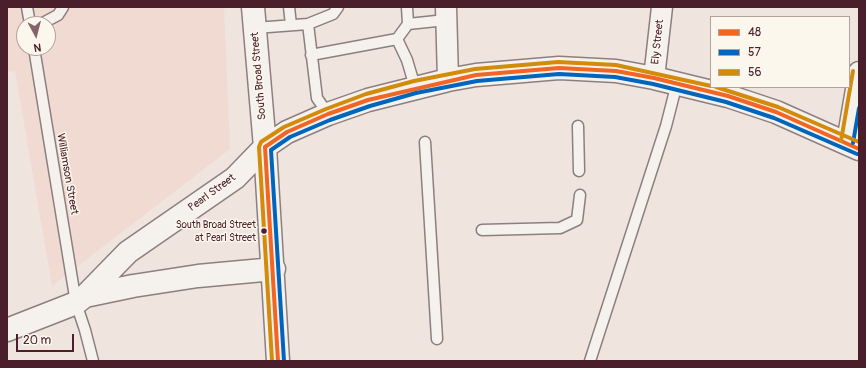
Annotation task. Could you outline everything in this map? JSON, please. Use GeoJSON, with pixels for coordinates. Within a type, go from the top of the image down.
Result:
{"type":"FeatureCollection","features":[{"type":"Feature","properties":{"kind":"street","name":"Ely Street"},"geometry":{"type":"LineString","coordinates":[[654,78],[662,7]]}},
{"type":"Feature","properties":{"kind":"street"},"geometry":{"type":"LineString","coordinates":[[446,14],[448,80]]}},
{"type":"Feature","properties":{"kind":"street","name":"South Broad Street"},"geometry":{"type":"LineString","coordinates":[[254,18],[274,269],[278,361]]}},
{"type":"Feature","properties":{"kind":"street","name":"Pearl Street"},"geometry":{"type":"LineString","coordinates":[[80,300],[128,252],[235,178],[265,147],[287,132],[328,114],[368,100],[448,80],[489,73],[559,68],[616,71],[677,83],[728,96],[776,112],[853,145]]}},
{"type":"Feature","properties":{"kind":"street"},"geometry":{"type":"LineString","coordinates":[[853,145],[859,72]]}},
{"type":"Feature","properties":{"kind":"street","name":"Pearl Street"},"geometry":{"type":"LineString","coordinates":[[7,330],[80,300],[133,286],[198,276],[274,269]]}},
{"type":"Feature","properties":{"kind":"lane"},"geometry":{"type":"LineString","coordinates":[[56,16],[63,7]]}},
{"type":"Feature","properties":{"kind":"lane"},"geometry":{"type":"LineString","coordinates":[[289,7],[291,25]]}},
{"type":"Feature","properties":{"kind":"lane"},"geometry":{"type":"LineString","coordinates":[[254,18],[291,25],[308,24],[333,14],[338,7]]}},
{"type":"Feature","properties":{"kind":"lane"},"geometry":{"type":"LineString","coordinates":[[311,56],[397,40],[408,24],[407,7]]}},
{"type":"Feature","properties":{"kind":"lane"},"geometry":{"type":"LineString","coordinates":[[408,24],[446,14]]}},
{"type":"Feature","properties":{"kind":"lane"},"geometry":{"type":"LineString","coordinates":[[308,24],[311,56],[318,98],[328,114]]}},
{"type":"Feature","properties":{"kind":"lane"},"geometry":{"type":"LineString","coordinates":[[397,40],[407,60],[415,88]]}},
{"type":"Feature","properties":{"kind":"lane","name":"Williamson Street"},"geometry":{"type":"LineString","coordinates":[[35,56],[85,330],[93,361]]}},
{"type":"Feature","properties":{"kind":"lane"},"geometry":{"type":"LineString","coordinates":[[590,361],[666,126],[677,83]]}},
{"type":"Feature","properties":{"kind":"lane"},"geometry":{"type":"LineString","coordinates":[[578,126],[579,171]]}},
{"type":"Feature","properties":{"kind":"lane"},"geometry":{"type":"LineString","coordinates":[[425,142],[437,339]]}},
{"type":"Feature","properties":{"kind":"lane"},"geometry":{"type":"LineString","coordinates":[[482,230],[560,228],[577,220],[580,194]]}},
{"type":"Feature","properties":{"kind":"shaded area"},"geometry":{"type":"Polygon","coordinates":[[[7,7],[224,7],[230,149],[52,286],[15,71],[7,72],[7,7]]]}},
{"type":"Feature","properties":{"kind":"transit line","name":"56"},"geometry":{"type":"LineString","coordinates":[[272,361],[259,147],[261,142],[284,127],[366,94],[414,81],[475,69],[558,62],[616,65],[710,86]]}},
{"type":"Feature","properties":{"kind":"transit line","name":"48"},"geometry":{"type":"LineString","coordinates":[[265,147],[287,132],[328,114],[368,100],[476,75],[559,68],[616,71],[654,78],[728,96],[776,112],[859,149]]}},
{"type":"Feature","properties":{"kind":"transit line","name":"56"},"geometry":{"type":"LineString","coordinates":[[841,141],[853,71]]}},
{"type":"Feature","properties":{"kind":"transit line","name":"57"},"geometry":{"type":"LineString","coordinates":[[284,361],[271,150],[290,137],[330,120],[370,106],[416,93],[477,81],[559,74],[615,77],[653,84],[726,102],[774,118],[857,154]]}},
{"type":"Feature","properties":{"kind":"transit line","name":"56"},"geometry":{"type":"LineString","coordinates":[[719,88],[778,107],[859,142]]}},
{"type":"Feature","properties":{"kind":"transit line","name":"57"},"geometry":{"type":"LineString","coordinates":[[853,143],[859,108]]}},
{"type":"Feature","properties":{"kind":"transit line","name":"48"},"geometry":{"type":"LineString","coordinates":[[265,147],[278,361]]}},
{"type":"Feature","properties":{"kind":"place","name":"South Broad Street at Pearl Street"},"geometry":{"type":"Point","coordinates":[264,231]}}]}
